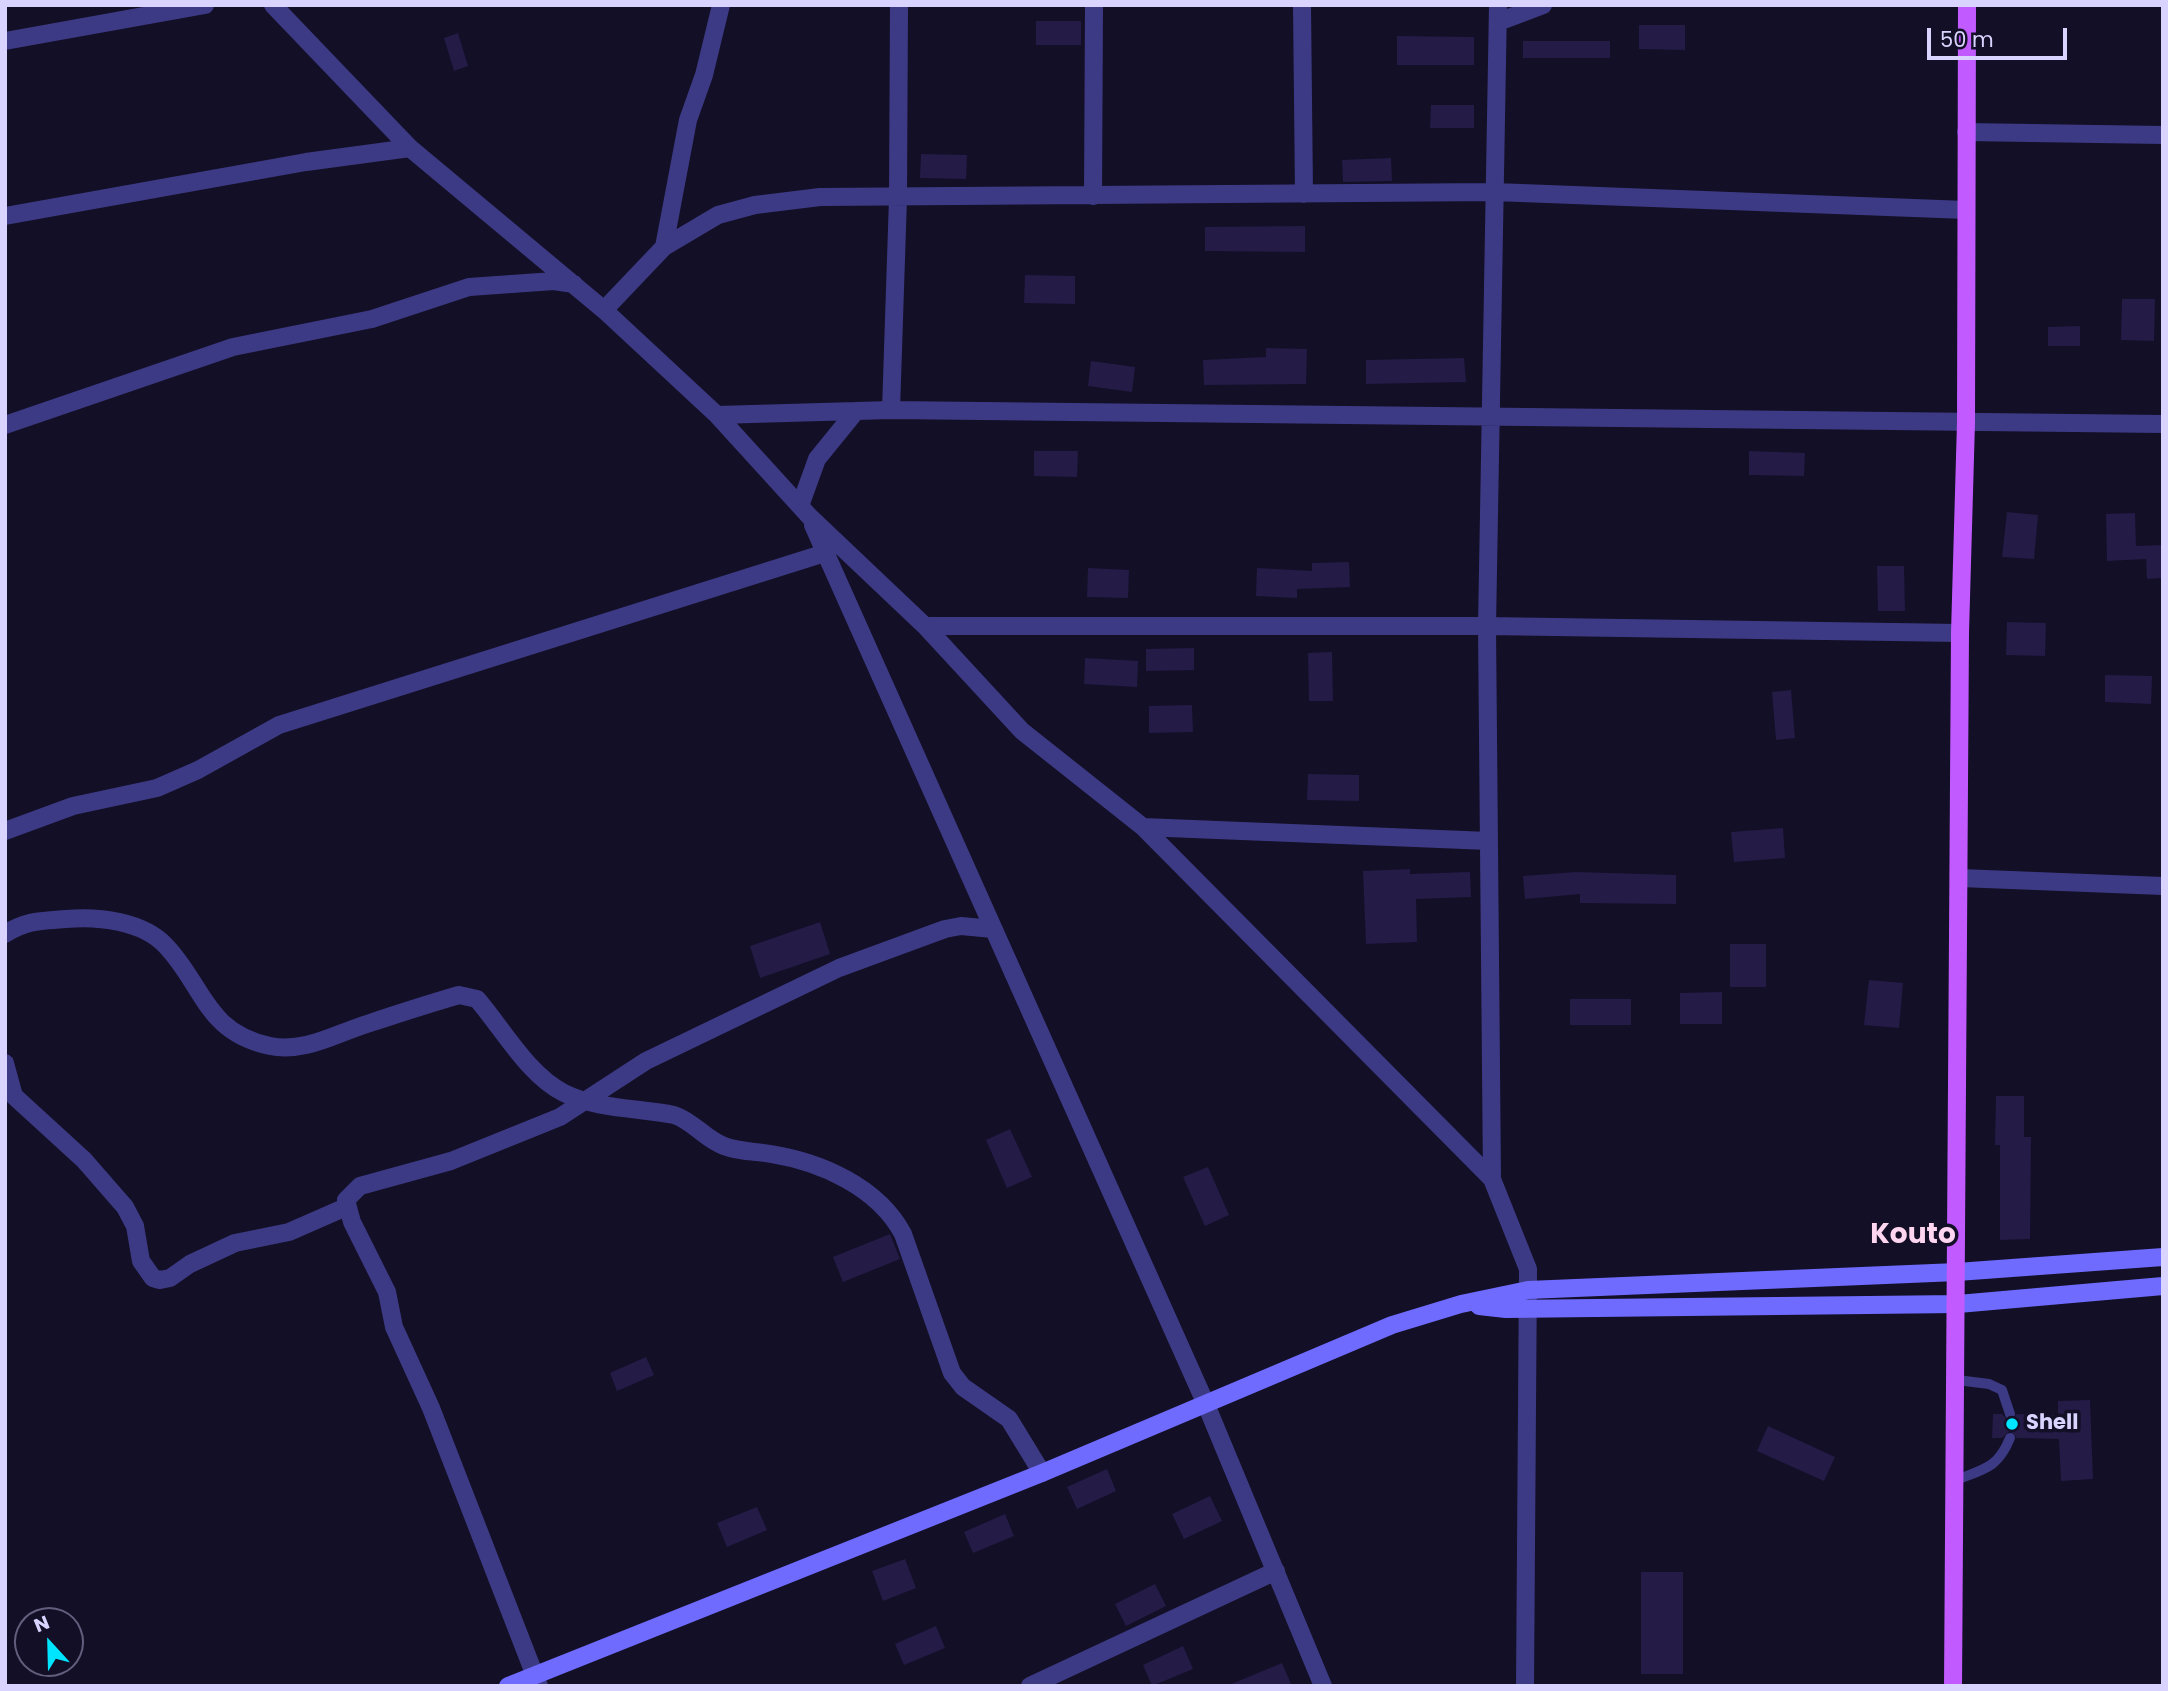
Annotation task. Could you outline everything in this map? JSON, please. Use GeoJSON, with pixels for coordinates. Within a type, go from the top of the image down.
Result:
{"type":"FeatureCollection","features":[{"type":"Feature","properties":{"kind":"main road"},"geometry":{"type":"LineString","coordinates":[[1953,1686],[1958,1304],[1960,633],[1966,422],[1967,5]]}},
{"type":"Feature","properties":{"kind":"main road"},"geometry":{"type":"LineString","coordinates":[[508,1686],[538,1680],[1042,1473],[1392,1325],[1461,1304],[1528,1290],[1957,1272],[2163,1257]]}},
{"type":"Feature","properties":{"kind":"main road"},"geometry":{"type":"LineString","coordinates":[[1461,1304],[1528,1309],[1958,1304],[2163,1286]]}},
{"type":"Feature","properties":{"kind":"street"},"geometry":{"type":"LineString","coordinates":[[5,41],[205,5]]}},
{"type":"Feature","properties":{"kind":"street"},"geometry":{"type":"LineString","coordinates":[[273,5],[410,148],[604,310],[717,415],[804,511],[925,626],[1022,731],[1143,827],[1492,1179]]}},
{"type":"Feature","properties":{"kind":"street"},"geometry":{"type":"LineString","coordinates":[[664,247],[688,120],[704,75],[721,5]]}},
{"type":"Feature","properties":{"kind":"street"},"geometry":{"type":"LineString","coordinates":[[891,410],[898,198],[899,5]]}},
{"type":"Feature","properties":{"kind":"street"},"geometry":{"type":"LineString","coordinates":[[1093,196],[1094,5]]}},
{"type":"Feature","properties":{"kind":"street"},"geometry":{"type":"LineString","coordinates":[[1302,5],[1304,194]]}},
{"type":"Feature","properties":{"kind":"street"},"geometry":{"type":"LineString","coordinates":[[1525,1686],[1528,1269],[1492,1179],[1489,417],[1498,14],[1543,5]]}},
{"type":"Feature","properties":{"kind":"street"},"geometry":{"type":"LineString","coordinates":[[1966,131],[2163,135]]}},
{"type":"Feature","properties":{"kind":"street"},"geometry":{"type":"LineString","coordinates":[[5,216],[306,162],[410,148]]}},
{"type":"Feature","properties":{"kind":"street"},"geometry":{"type":"LineString","coordinates":[[604,310],[664,247],[718,215],[755,205],[820,197],[1495,192],[1966,210]]}},
{"type":"Feature","properties":{"kind":"street"},"geometry":{"type":"LineString","coordinates":[[5,425],[233,347],[372,319],[469,287],[554,281],[574,284]]}},
{"type":"Feature","properties":{"kind":"street"},"geometry":{"type":"LineString","coordinates":[[717,415],[891,410],[2163,424]]}},
{"type":"Feature","properties":{"kind":"street"},"geometry":{"type":"LineString","coordinates":[[856,411],[817,459],[804,511],[1205,1402],[1323,1686]]}},
{"type":"Feature","properties":{"kind":"street"},"geometry":{"type":"LineString","coordinates":[[5,831],[73,806],[158,788],[198,770],[279,724],[825,553]]}},
{"type":"Feature","properties":{"kind":"street"},"geometry":{"type":"LineString","coordinates":[[925,626],[1488,626],[1960,633]]}},
{"type":"Feature","properties":{"kind":"street"},"geometry":{"type":"LineString","coordinates":[[1143,827],[1489,841]]}},
{"type":"Feature","properties":{"kind":"street"},"geometry":{"type":"LineString","coordinates":[[1960,878],[2163,886]]}},
{"type":"Feature","properties":{"kind":"street"},"geometry":{"type":"LineString","coordinates":[[5,933],[37,919],[102,919],[143,930],[166,946],[198,996],[220,1022],[248,1039],[281,1048],[307,1046],[371,1022],[459,995],[469,995],[477,999],[533,1068],[564,1093],[586,1101],[674,1115],[687,1119],[720,1145],[745,1153],[769,1153],[826,1168],[870,1196],[894,1216],[956,1380],[1009,1419],[1042,1473]]}},
{"type":"Feature","properties":{"kind":"street"},"geometry":{"type":"LineString","coordinates":[[538,1680],[431,1408],[394,1327],[387,1293],[346,1207],[351,1192],[360,1186],[451,1161],[559,1117],[646,1061],[839,968],[945,929],[961,926],[993,929]]}},
{"type":"Feature","properties":{"kind":"street"},"geometry":{"type":"LineString","coordinates":[[5,1063],[14,1096],[84,1160],[125,1207],[135,1226],[141,1261],[153,1278],[170,1278],[190,1264],[235,1243],[289,1232],[346,1207]]}},
{"type":"Feature","properties":{"kind":"street"},"geometry":{"type":"LineString","coordinates":[[1030,1686],[1276,1571]]}},
{"type":"Feature","properties":{"kind":"lane"},"geometry":{"type":"LineString","coordinates":[[1957,1380],[1989,1384],[2002,1390],[2010,1414]]}},
{"type":"Feature","properties":{"kind":"lane"},"geometry":{"type":"LineString","coordinates":[[1956,1480],[1990,1467],[2003,1457],[2010,1438]]}},
{"type":"Feature","properties":{"kind":"building"},"geometry":{"type":"Polygon","coordinates":[[[1036,21],[1081,21],[1081,45],[1036,45],[1036,21]]]}},
{"type":"Feature","properties":{"kind":"building"},"geometry":{"type":"Polygon","coordinates":[[[1639,25],[1685,25],[1685,50],[1639,49],[1639,25]]]}},
{"type":"Feature","properties":{"kind":"building"},"geometry":{"type":"Polygon","coordinates":[[[458,33],[468,66],[454,71],[444,38],[458,33]]]}},
{"type":"Feature","properties":{"kind":"building"},"geometry":{"type":"Polygon","coordinates":[[[1397,36],[1474,37],[1474,65],[1397,65],[1397,36]]]}},
{"type":"Feature","properties":{"kind":"building"},"geometry":{"type":"Polygon","coordinates":[[[1523,41],[1610,41],[1610,58],[1523,58],[1523,41]]]}},
{"type":"Feature","properties":{"kind":"building"},"geometry":{"type":"Polygon","coordinates":[[[1431,105],[1474,105],[1474,128],[1430,128],[1431,105]]]}},
{"type":"Feature","properties":{"kind":"building"},"geometry":{"type":"Polygon","coordinates":[[[921,154],[967,155],[966,179],[920,178],[921,154]]]}},
{"type":"Feature","properties":{"kind":"building"},"geometry":{"type":"Polygon","coordinates":[[[1391,158],[1392,181],[1343,182],[1342,160],[1391,158]]]}},
{"type":"Feature","properties":{"kind":"building"},"geometry":{"type":"Polygon","coordinates":[[[1305,226],[1305,252],[1205,251],[1205,227],[1305,226]]]}},
{"type":"Feature","properties":{"kind":"building"},"geometry":{"type":"Polygon","coordinates":[[[1025,275],[1075,276],[1075,304],[1024,303],[1025,275]]]}},
{"type":"Feature","properties":{"kind":"building"},"geometry":{"type":"Polygon","coordinates":[[[2122,299],[2155,299],[2154,341],[2121,340],[2122,299]]]}},
{"type":"Feature","properties":{"kind":"building"},"geometry":{"type":"Polygon","coordinates":[[[2080,326],[2080,346],[2048,346],[2048,327],[2080,326]]]}},
{"type":"Feature","properties":{"kind":"building"},"geometry":{"type":"Polygon","coordinates":[[[1266,348],[1307,349],[1306,384],[1204,385],[1203,360],[1266,357],[1266,348]]]}},
{"type":"Feature","properties":{"kind":"building"},"geometry":{"type":"Polygon","coordinates":[[[1464,358],[1466,382],[1366,384],[1366,360],[1464,358]]]}},
{"type":"Feature","properties":{"kind":"building"},"geometry":{"type":"Polygon","coordinates":[[[1091,361],[1135,367],[1132,392],[1088,386],[1091,361]]]}},
{"type":"Feature","properties":{"kind":"building"},"geometry":{"type":"Polygon","coordinates":[[[1034,451],[1078,451],[1077,477],[1034,476],[1034,451]]]}},
{"type":"Feature","properties":{"kind":"building"},"geometry":{"type":"Polygon","coordinates":[[[1749,451],[1805,453],[1804,476],[1749,475],[1749,451]]]}},
{"type":"Feature","properties":{"kind":"building"},"geometry":{"type":"Polygon","coordinates":[[[2007,512],[2038,515],[2034,559],[2002,557],[2007,512]]]}},
{"type":"Feature","properties":{"kind":"building"},"geometry":{"type":"Polygon","coordinates":[[[2135,513],[2136,546],[2163,545],[2163,578],[2147,579],[2146,559],[2107,561],[2106,514],[2135,513]]]}},
{"type":"Feature","properties":{"kind":"building"},"geometry":{"type":"Polygon","coordinates":[[[1349,562],[1350,587],[1297,589],[1297,598],[1256,596],[1257,568],[1312,571],[1312,563],[1349,562]]]}},
{"type":"Feature","properties":{"kind":"building"},"geometry":{"type":"Polygon","coordinates":[[[1877,566],[1904,566],[1905,611],[1878,611],[1877,566]]]}},
{"type":"Feature","properties":{"kind":"building"},"geometry":{"type":"Polygon","coordinates":[[[1088,568],[1129,570],[1128,598],[1087,597],[1088,568]]]}},
{"type":"Feature","properties":{"kind":"building"},"geometry":{"type":"Polygon","coordinates":[[[2007,622],[2046,623],[2045,656],[2006,655],[2007,622]]]}},
{"type":"Feature","properties":{"kind":"building"},"geometry":{"type":"Polygon","coordinates":[[[1194,648],[1194,670],[1146,671],[1146,649],[1194,648]]]}},
{"type":"Feature","properties":{"kind":"building"},"geometry":{"type":"Polygon","coordinates":[[[1332,652],[1333,701],[1309,701],[1308,653],[1332,652]]]}},
{"type":"Feature","properties":{"kind":"building"},"geometry":{"type":"Polygon","coordinates":[[[1085,658],[1138,661],[1137,687],[1084,684],[1085,658]]]}},
{"type":"Feature","properties":{"kind":"building"},"geometry":{"type":"Polygon","coordinates":[[[2105,675],[2152,676],[2151,704],[2105,702],[2105,675]]]}},
{"type":"Feature","properties":{"kind":"building"},"geometry":{"type":"Polygon","coordinates":[[[1791,690],[1795,738],[1776,740],[1772,692],[1791,690]]]}},
{"type":"Feature","properties":{"kind":"building"},"geometry":{"type":"Polygon","coordinates":[[[1192,705],[1193,732],[1149,733],[1149,706],[1192,705]]]}},
{"type":"Feature","properties":{"kind":"building"},"geometry":{"type":"Polygon","coordinates":[[[1308,774],[1359,775],[1359,801],[1307,800],[1308,774]]]}},
{"type":"Feature","properties":{"kind":"building"},"geometry":{"type":"Polygon","coordinates":[[[1783,828],[1785,858],[1734,862],[1731,832],[1783,828]]]}},
{"type":"Feature","properties":{"kind":"building"},"geometry":{"type":"Polygon","coordinates":[[[1410,869],[1410,874],[1470,872],[1471,897],[1416,899],[1417,942],[1366,944],[1363,871],[1410,869]]]}},
{"type":"Feature","properties":{"kind":"building"},"geometry":{"type":"Polygon","coordinates":[[[1576,872],[1676,875],[1676,904],[1580,903],[1580,894],[1525,899],[1523,876],[1576,872]]]}},
{"type":"Feature","properties":{"kind":"building"},"geometry":{"type":"Polygon","coordinates":[[[820,922],[830,954],[760,978],[750,946],[820,922]]]}},
{"type":"Feature","properties":{"kind":"building"},"geometry":{"type":"Polygon","coordinates":[[[1730,944],[1766,944],[1766,987],[1730,987],[1730,944]]]}},
{"type":"Feature","properties":{"kind":"building"},"geometry":{"type":"Polygon","coordinates":[[[1869,980],[1903,983],[1899,1028],[1864,1025],[1869,980]]]}},
{"type":"Feature","properties":{"kind":"building"},"geometry":{"type":"Polygon","coordinates":[[[1722,992],[1722,1024],[1680,1024],[1680,993],[1722,992]]]}},
{"type":"Feature","properties":{"kind":"building"},"geometry":{"type":"Polygon","coordinates":[[[1570,999],[1631,999],[1631,1025],[1570,1025],[1570,999]]]}},
{"type":"Feature","properties":{"kind":"building"},"geometry":{"type":"Polygon","coordinates":[[[1996,1096],[2024,1096],[2024,1137],[2031,1137],[2030,1239],[2000,1240],[2000,1145],[1995,1145],[1996,1096]]]}},
{"type":"Feature","properties":{"kind":"building"},"geometry":{"type":"Polygon","coordinates":[[[1010,1129],[1032,1177],[1007,1188],[986,1140],[1010,1129]]]}},
{"type":"Feature","properties":{"kind":"building"},"geometry":{"type":"Polygon","coordinates":[[[1208,1167],[1229,1215],[1205,1226],[1183,1177],[1208,1167]]]}},
{"type":"Feature","properties":{"kind":"building"},"geometry":{"type":"Polygon","coordinates":[[[890,1234],[900,1259],[843,1282],[833,1257],[890,1234]]]}},
{"type":"Feature","properties":{"kind":"building"},"geometry":{"type":"Polygon","coordinates":[[[646,1357],[654,1375],[617,1391],[610,1373],[646,1357]]]}},
{"type":"Feature","properties":{"kind":"building"},"geometry":{"type":"Polygon","coordinates":[[[2090,1400],[2093,1479],[2061,1481],[2059,1439],[2017,1438],[2010,1431],[2002,1438],[1992,1438],[1993,1414],[2002,1414],[2009,1421],[2017,1414],[2058,1415],[2058,1401],[2090,1400]]]}},
{"type":"Feature","properties":{"kind":"building"},"geometry":{"type":"Polygon","coordinates":[[[1768,1426],[1835,1457],[1824,1481],[1757,1451],[1768,1426]]]}},
{"type":"Feature","properties":{"kind":"building"},"geometry":{"type":"Polygon","coordinates":[[[1107,1469],[1116,1491],[1077,1509],[1067,1487],[1107,1469]]]}},
{"type":"Feature","properties":{"kind":"building"},"geometry":{"type":"Polygon","coordinates":[[[1210,1496],[1222,1521],[1184,1539],[1172,1514],[1210,1496]]]}},
{"type":"Feature","properties":{"kind":"building"},"geometry":{"type":"Polygon","coordinates":[[[757,1507],[767,1530],[727,1547],[717,1523],[757,1507]]]}},
{"type":"Feature","properties":{"kind":"building"},"geometry":{"type":"Polygon","coordinates":[[[1005,1514],[1014,1536],[973,1553],[964,1532],[1005,1514]]]}},
{"type":"Feature","properties":{"kind":"building"},"geometry":{"type":"Polygon","coordinates":[[[905,1559],[916,1588],[883,1601],[872,1571],[905,1559]]]}},
{"type":"Feature","properties":{"kind":"building"},"geometry":{"type":"Polygon","coordinates":[[[1641,1572],[1683,1572],[1683,1674],[1641,1674],[1641,1572]]]}},
{"type":"Feature","properties":{"kind":"building"},"geometry":{"type":"Polygon","coordinates":[[[1155,1584],[1166,1606],[1126,1626],[1115,1604],[1155,1584]]]}},
{"type":"Feature","properties":{"kind":"building"},"geometry":{"type":"Polygon","coordinates":[[[936,1626],[945,1648],[904,1665],[895,1644],[936,1626]]]}},
{"type":"Feature","properties":{"kind":"building"},"geometry":{"type":"Polygon","coordinates":[[[1183,1646],[1193,1669],[1152,1686],[1143,1665],[1183,1646]]]}},
{"type":"Feature","properties":{"kind":"building"},"geometry":{"type":"Polygon","coordinates":[[[1282,1663],[1292,1686],[1229,1686],[1229,1685],[1282,1663]]]}},
{"type":"Feature","properties":{"kind":"place","name":"Shell"},"geometry":{"type":"Point","coordinates":[2012,1424]}},
{"type":"Feature","properties":{"kind":"district","name":"Kouto"},"geometry":{"type":"Point","coordinates":[1913,1236]}}]}
